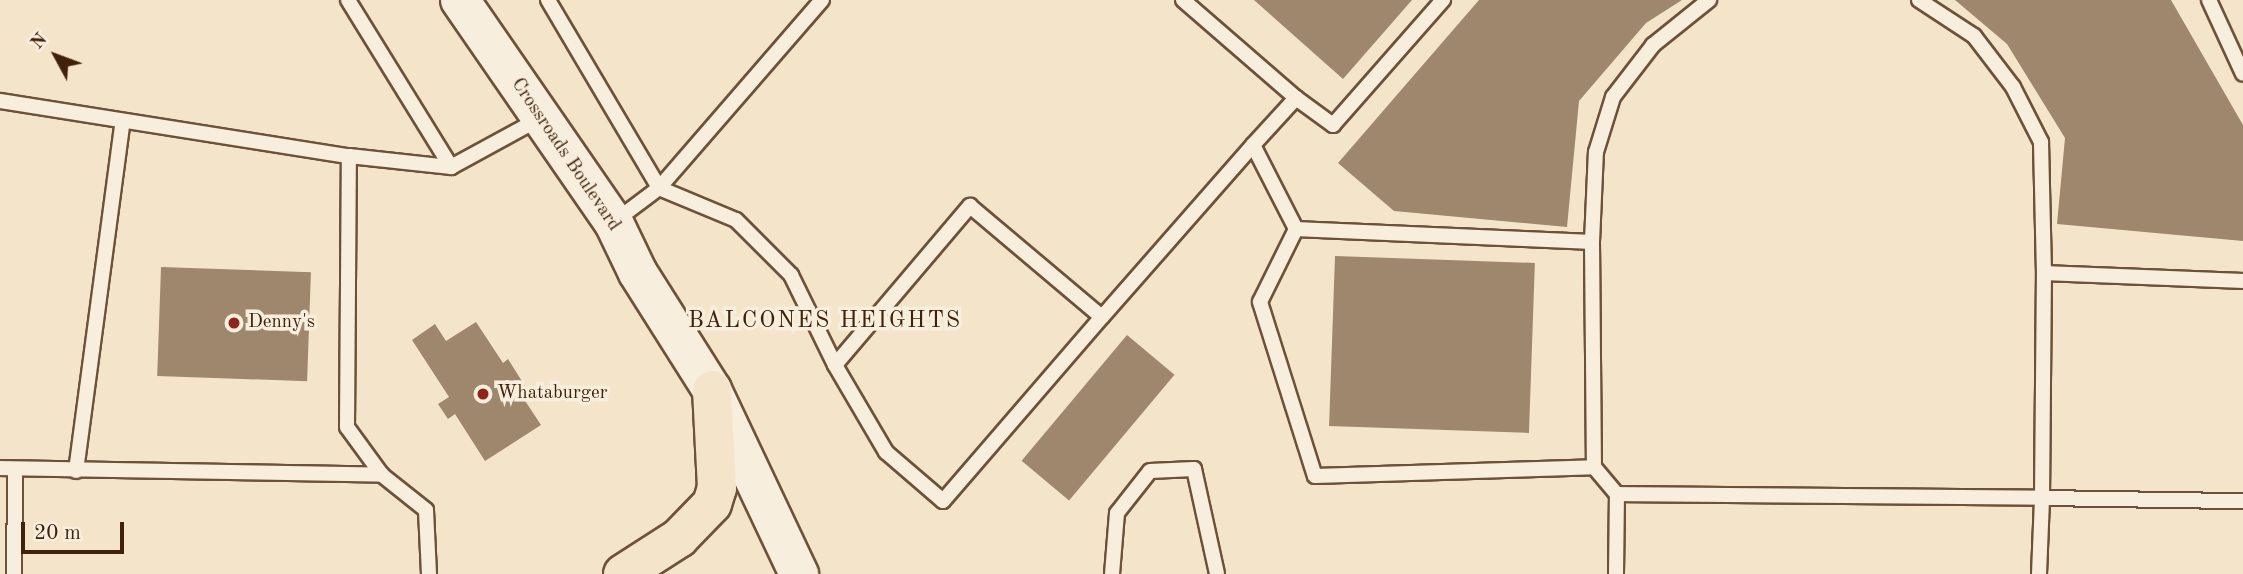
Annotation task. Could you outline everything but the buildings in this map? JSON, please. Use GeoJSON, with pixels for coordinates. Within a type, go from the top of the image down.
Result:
{"type":"FeatureCollection","features":[{"type":"Feature","properties":{"kind":"main road"},"geometry":{"type":"LineString","coordinates":[[622,574],[679,538],[712,504],[717,488],[712,390]]}},
{"type":"Feature","properties":{"kind":"street","name":"Crossroads Boulevard"},"geometry":{"type":"LineString","coordinates":[[460,0],[614,222],[638,273],[712,390],[799,574]]}},
{"type":"Feature","properties":{"kind":"lane"},"geometry":{"type":"LineString","coordinates":[[348,0],[451,167]]}},
{"type":"Feature","properties":{"kind":"lane"},"geometry":{"type":"LineString","coordinates":[[548,0],[659,188],[736,220],[791,275],[835,365],[886,452],[943,501],[1296,98]]}},
{"type":"Feature","properties":{"kind":"lane"},"geometry":{"type":"LineString","coordinates":[[614,222],[659,188],[822,0]]}},
{"type":"Feature","properties":{"kind":"lane"},"geometry":{"type":"LineString","coordinates":[[1183,0],[1296,98],[1333,125],[1443,0]]}},
{"type":"Feature","properties":{"kind":"lane"},"geometry":{"type":"LineString","coordinates":[[1616,574],[1617,494],[1594,467],[1592,242],[1596,152],[1613,97],[1653,45],[1709,0]]}},
{"type":"Feature","properties":{"kind":"lane"},"geometry":{"type":"LineString","coordinates":[[1919,0],[1974,36],[2012,88],[2041,142],[2044,273],[2039,574]]}},
{"type":"Feature","properties":{"kind":"lane"},"geometry":{"type":"LineString","coordinates":[[2208,0],[2243,74]]}},
{"type":"Feature","properties":{"kind":"lane"},"geometry":{"type":"LineString","coordinates":[[0,101],[349,156],[451,167],[541,118]]}},
{"type":"Feature","properties":{"kind":"lane"},"geometry":{"type":"LineString","coordinates":[[76,471],[123,121]]}},
{"type":"Feature","properties":{"kind":"lane"},"geometry":{"type":"LineString","coordinates":[[1253,145],[1296,229]]}},
{"type":"Feature","properties":{"kind":"lane"},"geometry":{"type":"LineString","coordinates":[[349,156],[347,427],[382,475],[426,510],[429,574]]}},
{"type":"Feature","properties":{"kind":"lane"},"geometry":{"type":"LineString","coordinates":[[835,365],[970,206],[1102,317]]}},
{"type":"Feature","properties":{"kind":"lane"},"geometry":{"type":"LineString","coordinates":[[1296,229],[1592,242]]}},
{"type":"Feature","properties":{"kind":"lane"},"geometry":{"type":"LineString","coordinates":[[1296,229],[1261,302],[1315,476],[1594,467]]}},
{"type":"Feature","properties":{"kind":"lane"},"geometry":{"type":"LineString","coordinates":[[2044,273],[2243,281]]}},
{"type":"Feature","properties":{"kind":"lane"},"geometry":{"type":"LineString","coordinates":[[0,468],[382,475]]}},
{"type":"Feature","properties":{"kind":"lane"},"geometry":{"type":"LineString","coordinates":[[1112,574],[1116,513],[1150,471],[1194,468],[1217,574]]}},
{"type":"Feature","properties":{"kind":"lane"},"geometry":{"type":"LineString","coordinates":[[14,574],[15,470]]}},
{"type":"Feature","properties":{"kind":"lane"},"geometry":{"type":"LineString","coordinates":[[1617,494],[2243,501]]}},
{"type":"Feature","properties":{"kind":"place","name":"Denny's"},"geometry":{"type":"Point","coordinates":[234,323]}},
{"type":"Feature","properties":{"kind":"place","name":"Whataburger"},"geometry":{"type":"Point","coordinates":[483,394]}},
{"type":"Feature","properties":{"kind":"district","name":"BALCONES HEIGHTS"},"geometry":{"type":"Point","coordinates":[825,321]}}]}
